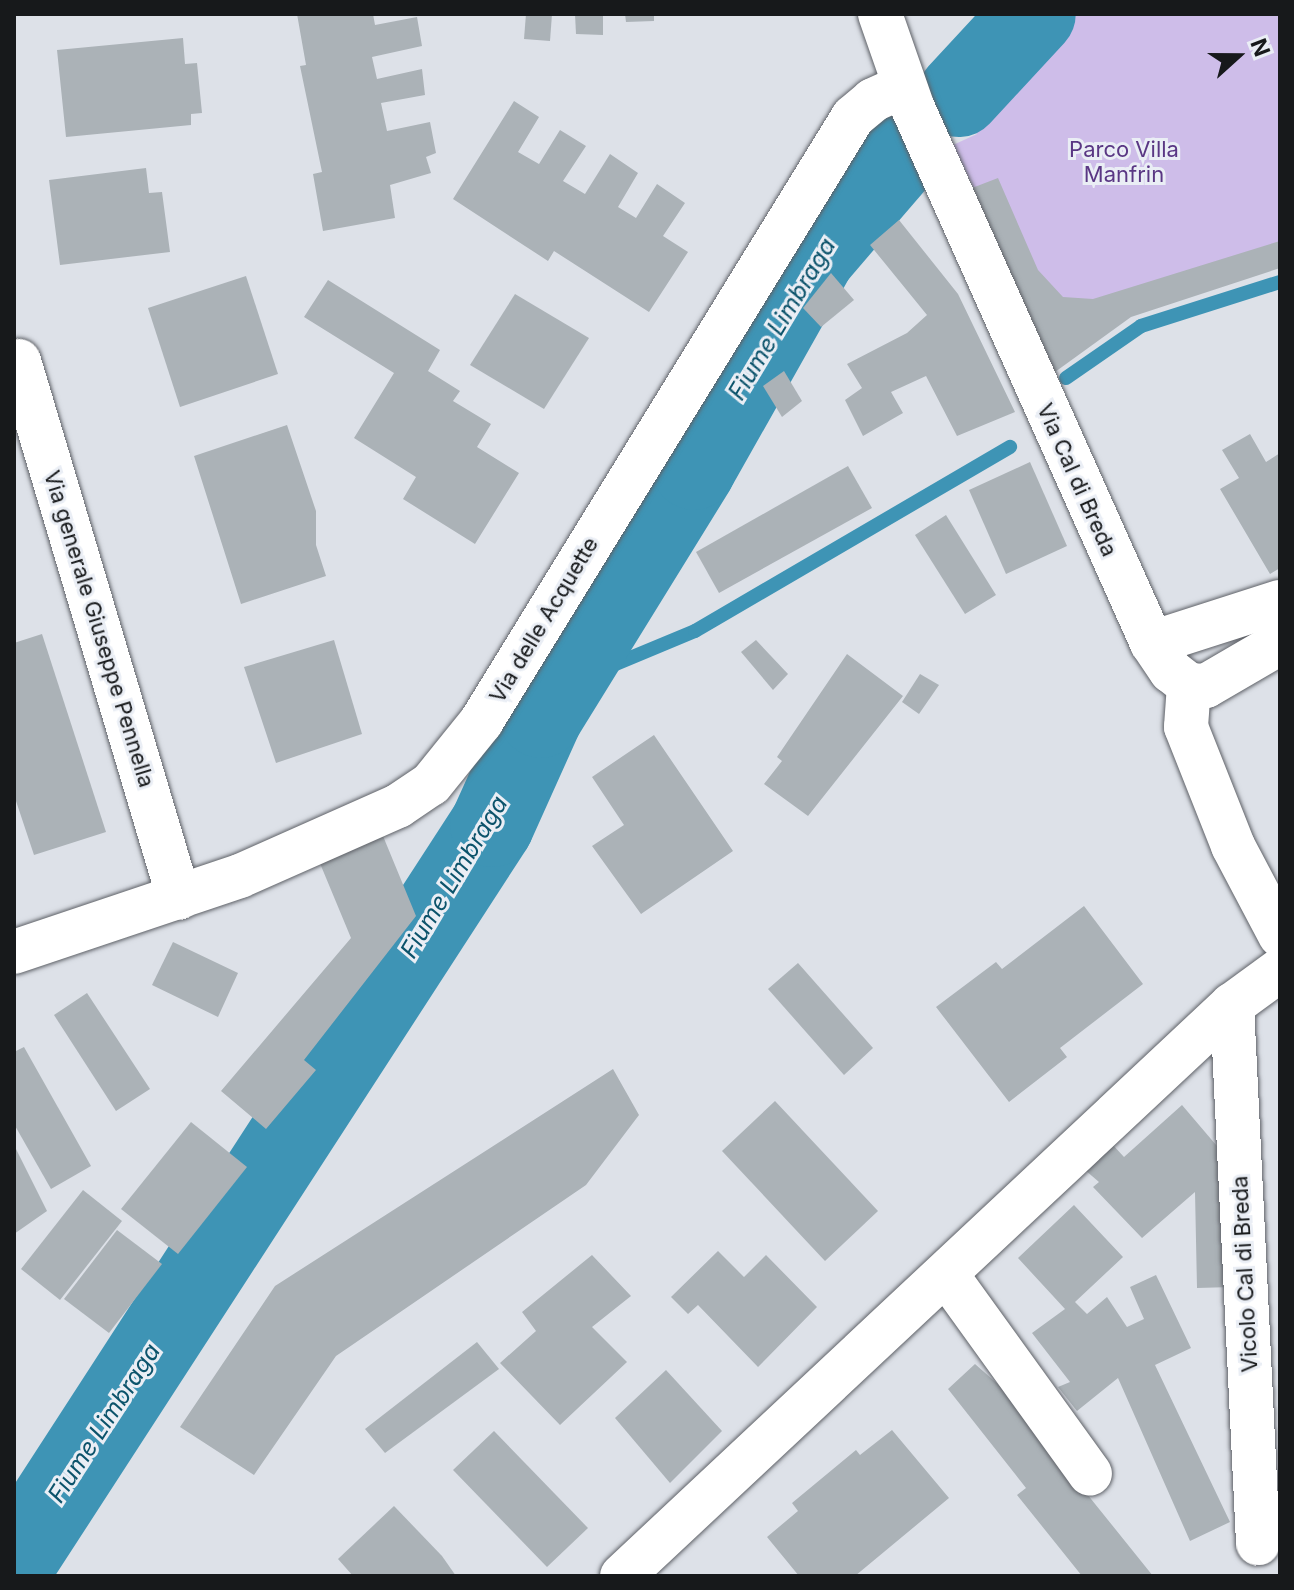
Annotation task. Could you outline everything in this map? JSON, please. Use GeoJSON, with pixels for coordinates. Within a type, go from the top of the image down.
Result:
{"type":"FeatureCollection","features":[{"type":"Feature","properties":{"kind":"street","name":"Via Cal di Breda"},"geometry":{"type":"LineString","coordinates":[[880,14],[904,86],[1152,643],[1171,671],[1189,685]]}},
{"type":"Feature","properties":{"kind":"street","name":"Via delle Acquette"},"geometry":{"type":"LineString","coordinates":[[14,952],[179,898],[398,806],[431,784],[454,761],[853,117],[873,100],[904,86]]}},
{"type":"Feature","properties":{"kind":"street","name":"Via generale Giuseppe Pennella"},"geometry":{"type":"LineString","coordinates":[[19,361],[179,898]]}},
{"type":"Feature","properties":{"kind":"street"},"geometry":{"type":"LineString","coordinates":[[1152,643],[1280,602]]}},
{"type":"Feature","properties":{"kind":"street"},"geometry":{"type":"LineString","coordinates":[[1280,643],[1219,681],[1189,685],[1186,727],[1233,846],[1280,935]]}},
{"type":"Feature","properties":{"kind":"street"},"geometry":{"type":"LineString","coordinates":[[622,1576],[1232,1005],[1280,970]]}},
{"type":"Feature","properties":{"kind":"street","name":"Vicolo Cal di Breda"},"geometry":{"type":"LineString","coordinates":[[1232,1005],[1258,1543]]}},
{"type":"Feature","properties":{"kind":"street"},"geometry":{"type":"LineString","coordinates":[[946,1274],[1090,1474]]}},
{"type":"Feature","properties":{"kind":"green space","name":"Parco Villa Manfrin"},"geometry":{"type":"Polygon","coordinates":[[[1056,14],[1280,14],[1280,267],[1131,313],[1026,296],[953,145],[977,134],[965,106],[1056,14]]]}},
{"type":"Feature","properties":{"kind":"building"},"geometry":{"type":"Polygon","coordinates":[[[297,14],[373,14],[375,25],[417,17],[422,46],[372,57],[377,79],[422,69],[425,95],[381,103],[387,131],[430,122],[436,153],[426,157],[431,173],[390,185],[395,218],[323,231],[313,174],[322,172],[300,66],[306,65],[297,14]]]}},
{"type":"Feature","properties":{"kind":"building"},"geometry":{"type":"Polygon","coordinates":[[[526,14],[552,14],[550,41],[524,39],[526,14]]]}},
{"type":"Feature","properties":{"kind":"building"},"geometry":{"type":"Polygon","coordinates":[[[575,14],[603,14],[603,35],[576,34],[575,14]]]}},
{"type":"Feature","properties":{"kind":"building"},"geometry":{"type":"Polygon","coordinates":[[[625,14],[654,14],[654,21],[626,22],[625,14]]]}},
{"type":"Feature","properties":{"kind":"building"},"geometry":{"type":"Polygon","coordinates":[[[183,38],[185,64],[197,63],[202,113],[191,114],[191,125],[66,137],[57,50],[183,38]]]}},
{"type":"Feature","properties":{"kind":"building"},"geometry":{"type":"Polygon","coordinates":[[[514,101],[539,117],[518,152],[539,164],[560,130],[586,146],[563,181],[585,194],[610,154],[638,173],[618,207],[636,218],[657,184],[685,203],[663,236],[688,252],[649,312],[554,251],[548,261],[453,199],[514,101]]]}},
{"type":"Feature","properties":{"kind":"building"},"geometry":{"type":"Polygon","coordinates":[[[146,168],[149,193],[162,192],[170,252],[60,265],[49,180],[146,168]]]}},
{"type":"Feature","properties":{"kind":"building"},"geometry":{"type":"Polygon","coordinates":[[[998,178],[1038,270],[1063,297],[1093,299],[1280,241],[1280,268],[1131,317],[1055,372],[972,188],[998,178]]]}},
{"type":"Feature","properties":{"kind":"building"},"geometry":{"type":"Polygon","coordinates":[[[899,220],[958,294],[1015,412],[957,436],[926,376],[891,392],[903,413],[863,436],[845,400],[862,388],[847,364],[907,333],[927,315],[870,245],[899,220]]]}},
{"type":"Feature","properties":{"kind":"building"},"geometry":{"type":"Polygon","coordinates":[[[831,273],[854,300],[821,327],[803,308],[831,273]]]}},
{"type":"Feature","properties":{"kind":"building"},"geometry":{"type":"Polygon","coordinates":[[[246,276],[278,374],[180,407],[148,308],[246,276]]]}},
{"type":"Feature","properties":{"kind":"building"},"geometry":{"type":"Polygon","coordinates":[[[328,280],[440,350],[428,371],[460,391],[453,401],[491,424],[477,447],[519,473],[475,544],[403,499],[416,477],[354,438],[394,373],[304,317],[328,280]]]}},
{"type":"Feature","properties":{"kind":"building"},"geometry":{"type":"Polygon","coordinates":[[[515,294],[589,338],[544,409],[470,365],[515,294]]]}},
{"type":"Feature","properties":{"kind":"building"},"geometry":{"type":"Polygon","coordinates":[[[784,371],[802,401],[782,417],[763,386],[784,371]]]}},
{"type":"Feature","properties":{"kind":"building"},"geometry":{"type":"Polygon","coordinates":[[[287,425],[316,511],[316,545],[326,576],[241,604],[194,456],[287,425]]]}},
{"type":"Feature","properties":{"kind":"building"},"geometry":{"type":"Polygon","coordinates":[[[1250,434],[1266,462],[1280,453],[1280,568],[1270,574],[1220,489],[1239,478],[1222,450],[1250,434]]]}},
{"type":"Feature","properties":{"kind":"building"},"geometry":{"type":"Polygon","coordinates":[[[1030,462],[1067,546],[1006,574],[969,490],[1030,462]]]}},
{"type":"Feature","properties":{"kind":"building"},"geometry":{"type":"Polygon","coordinates":[[[848,466],[872,508],[719,593],[696,552],[848,466]]]}},
{"type":"Feature","properties":{"kind":"building"},"geometry":{"type":"Polygon","coordinates":[[[946,515],[996,595],[965,614],[915,535],[946,515]]]}},
{"type":"Feature","properties":{"kind":"building"},"geometry":{"type":"Polygon","coordinates":[[[42,634],[106,832],[34,855],[14,795],[14,643],[42,634]]]}},
{"type":"Feature","properties":{"kind":"building"},"geometry":{"type":"Polygon","coordinates":[[[334,640],[362,734],[276,763],[244,667],[334,640]]]}},
{"type":"Feature","properties":{"kind":"building"},"geometry":{"type":"Polygon","coordinates":[[[756,640],[788,674],[773,690],[741,652],[756,640]]]}},
{"type":"Feature","properties":{"kind":"building"},"geometry":{"type":"Polygon","coordinates":[[[847,654],[903,696],[808,816],[764,784],[782,761],[777,757],[847,654]]]}},
{"type":"Feature","properties":{"kind":"building"},"geometry":{"type":"Polygon","coordinates":[[[920,674],[939,685],[919,714],[902,702],[920,674]]]}},
{"type":"Feature","properties":{"kind":"building"},"geometry":{"type":"Polygon","coordinates":[[[654,735],[733,851],[641,914],[592,846],[624,825],[592,777],[654,735]]]}},
{"type":"Feature","properties":{"kind":"building"},"geometry":{"type":"Polygon","coordinates":[[[383,836],[416,916],[304,1060],[316,1070],[266,1129],[221,1091],[351,938],[319,861],[383,836]]]}},
{"type":"Feature","properties":{"kind":"building"},"geometry":{"type":"Polygon","coordinates":[[[1084,906],[1143,984],[1060,1048],[1067,1057],[1009,1102],[936,1007],[996,962],[1002,969],[1084,906]]]}},
{"type":"Feature","properties":{"kind":"building"},"geometry":{"type":"Polygon","coordinates":[[[173,942],[238,973],[218,1017],[152,985],[173,942]]]}},
{"type":"Feature","properties":{"kind":"building"},"geometry":{"type":"Polygon","coordinates":[[[798,963],[873,1048],[844,1075],[768,989],[798,963]]]}},
{"type":"Feature","properties":{"kind":"building"},"geometry":{"type":"Polygon","coordinates":[[[87,993],[150,1089],[116,1111],[54,1015],[87,993]]]}},
{"type":"Feature","properties":{"kind":"building"},"geometry":{"type":"Polygon","coordinates":[[[24,1047],[91,1166],[51,1189],[14,1124],[14,1052],[24,1047]]]}},
{"type":"Feature","properties":{"kind":"building"},"geometry":{"type":"Polygon","coordinates":[[[613,1069],[639,1115],[586,1185],[336,1356],[254,1475],[180,1427],[275,1286],[613,1069]]]}},
{"type":"Feature","properties":{"kind":"building"},"geometry":{"type":"Polygon","coordinates":[[[775,1101],[878,1211],[825,1261],[722,1151],[775,1101]]]}},
{"type":"Feature","properties":{"kind":"building"},"geometry":{"type":"Polygon","coordinates":[[[1182,1105],[1228,1159],[1232,1287],[1197,1288],[1195,1192],[1142,1238],[1093,1187],[1099,1182],[1085,1170],[1112,1144],[1124,1157],[1182,1105]]]}},
{"type":"Feature","properties":{"kind":"building"},"geometry":{"type":"Polygon","coordinates":[[[191,1122],[247,1167],[178,1254],[121,1209],[191,1122]]]}},
{"type":"Feature","properties":{"kind":"building"},"geometry":{"type":"Polygon","coordinates":[[[14,1145],[47,1211],[14,1234],[14,1145]]]}},
{"type":"Feature","properties":{"kind":"building"},"geometry":{"type":"Polygon","coordinates":[[[83,1190],[122,1221],[60,1300],[21,1269],[83,1190]]]}},
{"type":"Feature","properties":{"kind":"building"},"geometry":{"type":"Polygon","coordinates":[[[1074,1205],[1123,1257],[1075,1302],[1087,1314],[1107,1297],[1127,1327],[1144,1319],[1130,1287],[1156,1275],[1191,1348],[1155,1365],[1230,1522],[1190,1541],[1118,1378],[1077,1411],[1058,1387],[1070,1382],[1032,1333],[1065,1309],[1018,1258],[1074,1205]]]}},
{"type":"Feature","properties":{"kind":"building"},"geometry":{"type":"Polygon","coordinates":[[[117,1230],[162,1264],[109,1333],[64,1299],[117,1230]]]}},
{"type":"Feature","properties":{"kind":"building"},"geometry":{"type":"Polygon","coordinates":[[[718,1251],[744,1277],[766,1255],[817,1307],[758,1367],[698,1305],[688,1314],[671,1297],[718,1251]]]}},
{"type":"Feature","properties":{"kind":"building"},"geometry":{"type":"Polygon","coordinates":[[[592,1255],[631,1296],[592,1327],[627,1362],[560,1425],[500,1363],[536,1331],[522,1312],[592,1255]]]}},
{"type":"Feature","properties":{"kind":"building"},"geometry":{"type":"Polygon","coordinates":[[[477,1342],[499,1369],[385,1453],[365,1429],[477,1342]]]}},
{"type":"Feature","properties":{"kind":"building"},"geometry":{"type":"Polygon","coordinates":[[[975,1364],[1001,1387],[1153,1576],[1082,1576],[1017,1495],[1026,1488],[948,1389],[975,1364]]]}},
{"type":"Feature","properties":{"kind":"building"},"geometry":{"type":"Polygon","coordinates":[[[666,1370],[722,1431],[670,1483],[615,1418],[666,1370]]]}},
{"type":"Feature","properties":{"kind":"building"},"geometry":{"type":"Polygon","coordinates":[[[892,1430],[949,1498],[855,1576],[799,1576],[767,1537],[798,1511],[792,1503],[856,1450],[860,1455],[892,1430]]]}},
{"type":"Feature","properties":{"kind":"building"},"geometry":{"type":"Polygon","coordinates":[[[494,1431],[588,1528],[547,1567],[453,1470],[494,1431]]]}},
{"type":"Feature","properties":{"kind":"building"},"geometry":{"type":"Polygon","coordinates":[[[394,1506],[442,1556],[456,1576],[353,1576],[338,1559],[394,1506]]]}},
{"type":"Feature","properties":{"kind":"waterway","name":"Fiume Limbraga"},"geometry":{"type":"LineString","coordinates":[[959,95],[1034,14]]}},
{"type":"Feature","properties":{"kind":"waterway","name":"Fiume Limbraga"},"geometry":{"type":"LineString","coordinates":[[14,1562],[492,825],[541,716],[694,468],[814,255],[907,147]]}},
{"type":"Feature","properties":{"kind":"waterway"},"geometry":{"type":"LineString","coordinates":[[1066,378],[1141,326],[1280,282]]}},
{"type":"Feature","properties":{"kind":"waterway"},"geometry":{"type":"LineString","coordinates":[[558,688],[695,631],[1010,447]]}}]}
